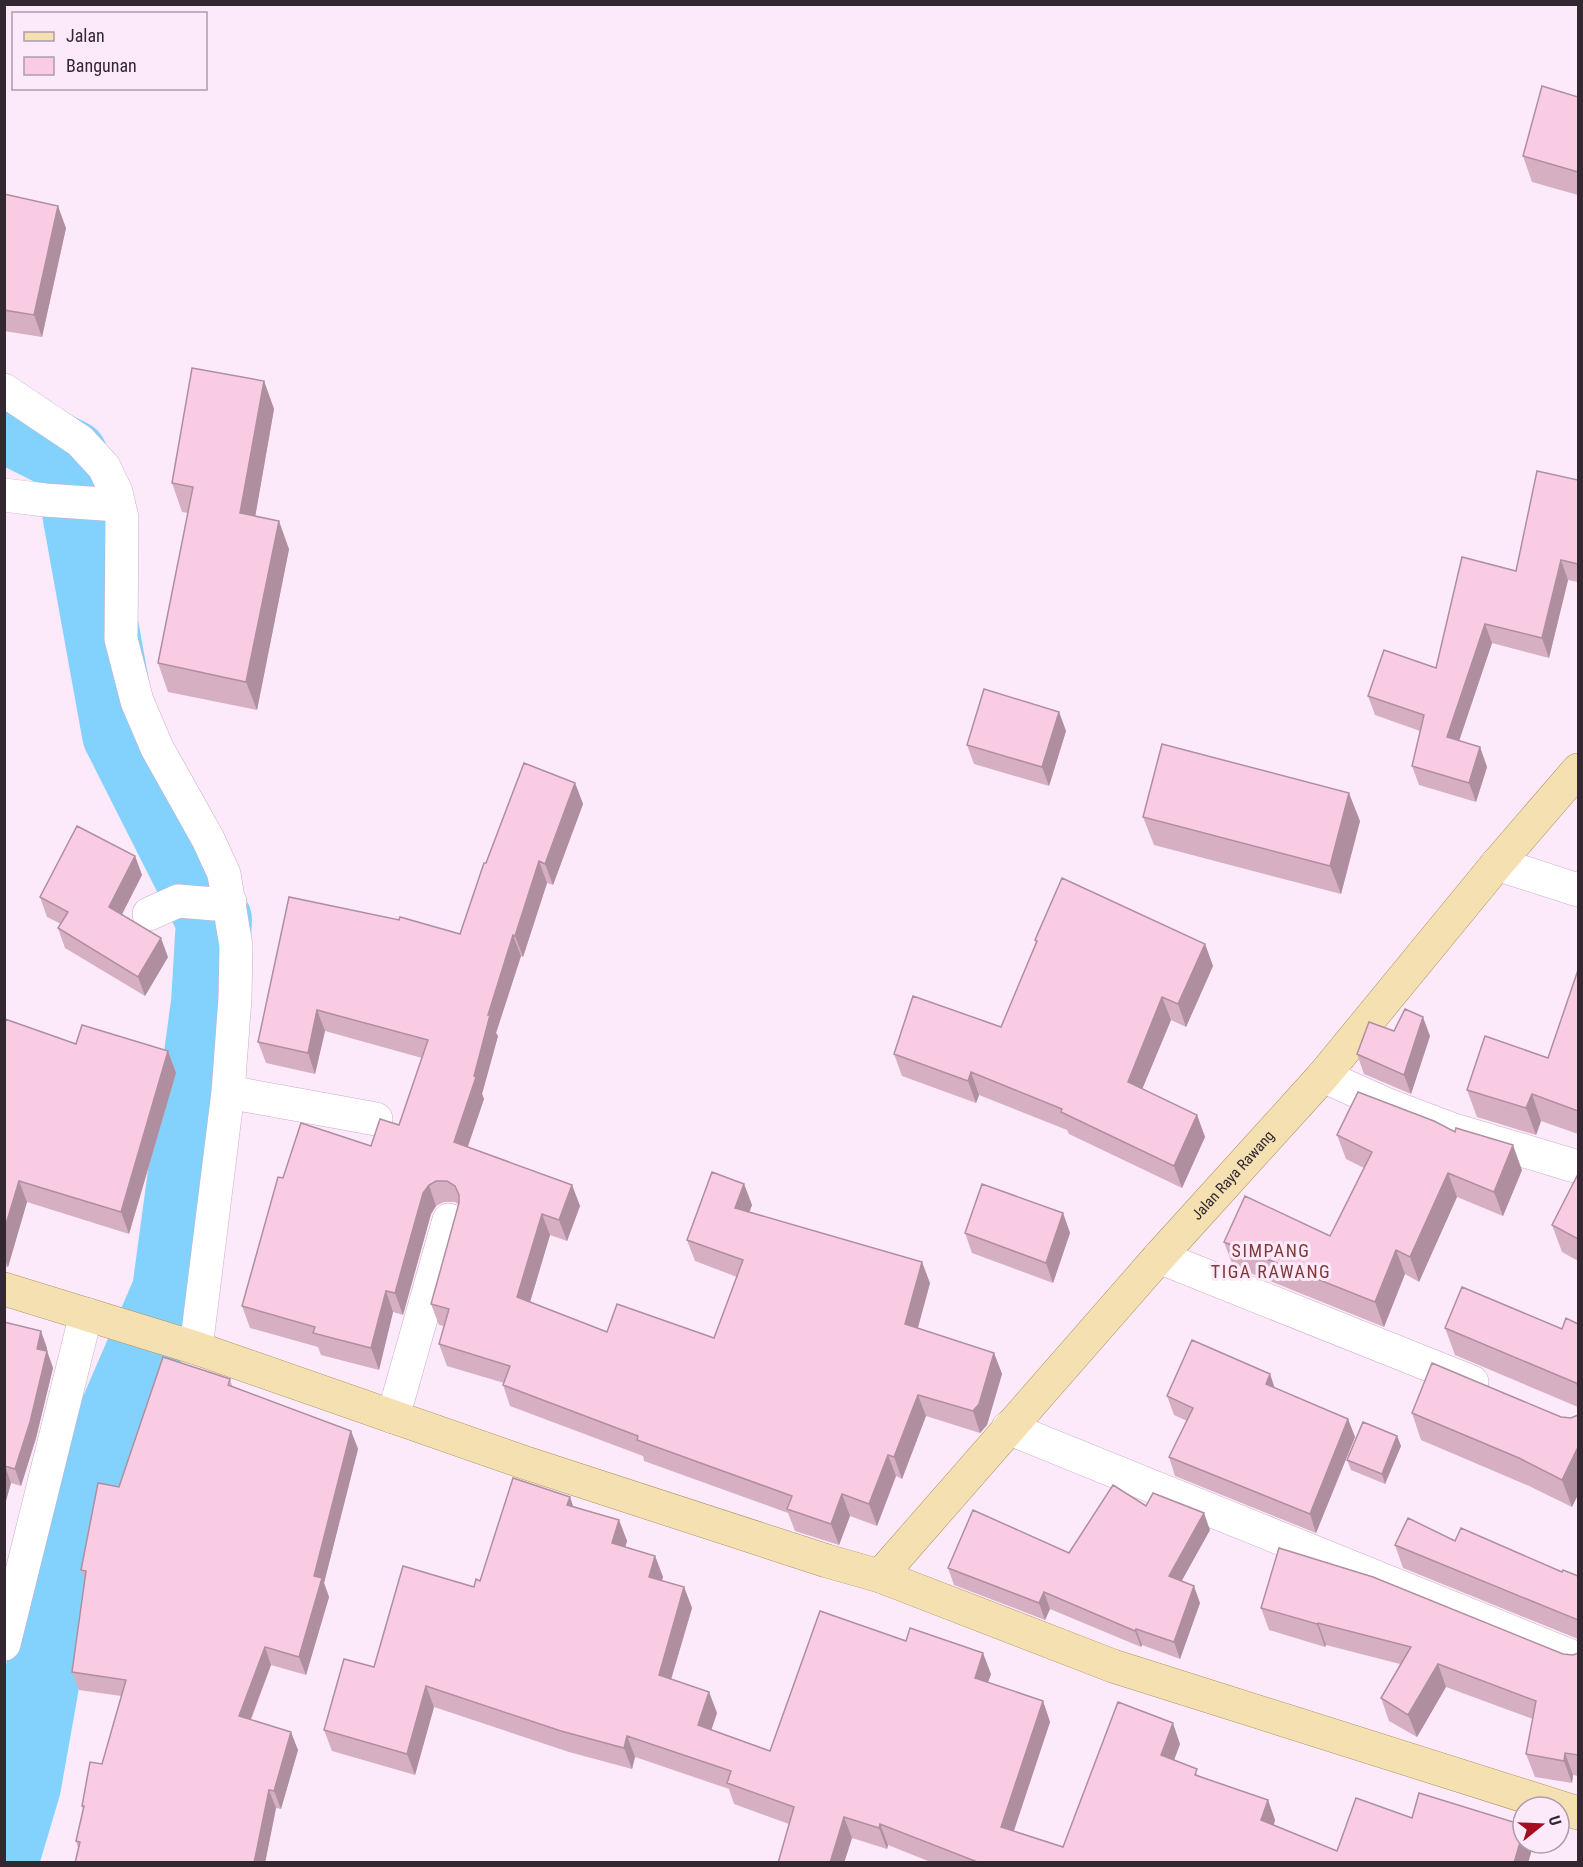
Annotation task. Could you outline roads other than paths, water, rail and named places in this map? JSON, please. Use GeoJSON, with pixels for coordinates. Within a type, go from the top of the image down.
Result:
{"type":"FeatureCollection","features":[{"type":"Feature","properties":{"kind":"main road","name":"Jalan Raya Rawang"},"geometry":{"type":"LineString","coordinates":[[880,1576],[1159,1257],[1323,1076],[1497,864],[1578,770]]}},
{"type":"Feature","properties":{"kind":"main road"},"geometry":{"type":"LineString","coordinates":[[4,1289],[185,1345],[523,1462],[783,1547],[880,1576],[1113,1666],[1578,1813]]}},
{"type":"Feature","properties":{"kind":"street"},"geometry":{"type":"LineString","coordinates":[[4,390],[80,441],[104,467],[116,492],[109,505]]}},
{"type":"Feature","properties":{"kind":"street"},"geometry":{"type":"LineString","coordinates":[[4,495],[109,505],[122,518],[121,639],[137,701],[157,748],[224,874],[222,903],[236,946],[236,998],[228,1092],[185,1345]]}},
{"type":"Feature","properties":{"kind":"street"},"geometry":{"type":"LineString","coordinates":[[1497,864],[1578,890]]}},
{"type":"Feature","properties":{"kind":"street"},"geometry":{"type":"LineString","coordinates":[[148,914],[178,901],[222,903]]}},
{"type":"Feature","properties":{"kind":"street"},"geometry":{"type":"LineString","coordinates":[[1323,1076],[1390,1106],[1452,1129],[1578,1167]]}},
{"type":"Feature","properties":{"kind":"street"},"geometry":{"type":"LineString","coordinates":[[228,1092],[376,1119]]}},
{"type":"Feature","properties":{"kind":"street"},"geometry":{"type":"LineString","coordinates":[[393,1417],[448,1220]]}},
{"type":"Feature","properties":{"kind":"street"},"geometry":{"type":"LineString","coordinates":[[1159,1257],[1500,1393]]}},
{"type":"Feature","properties":{"kind":"street"},"geometry":{"type":"LineString","coordinates":[[4,1644],[97,1317]]}},
{"type":"Feature","properties":{"kind":"street"},"geometry":{"type":"LineString","coordinates":[[1008,1428],[1578,1659]]}},
{"type":"Feature","properties":{"kind":"waterway"},"geometry":{"type":"LineString","coordinates":[[4,424],[70,457],[120,734],[214,920],[209,1003],[170,1291],[70,1522],[23,1786],[4,1850]]}},
{"type":"Feature","properties":{"kind":"district","name":"SIMPANG TIGA RAWANG"},"geometry":{"type":"Point","coordinates":[1271,1261]}}]}
